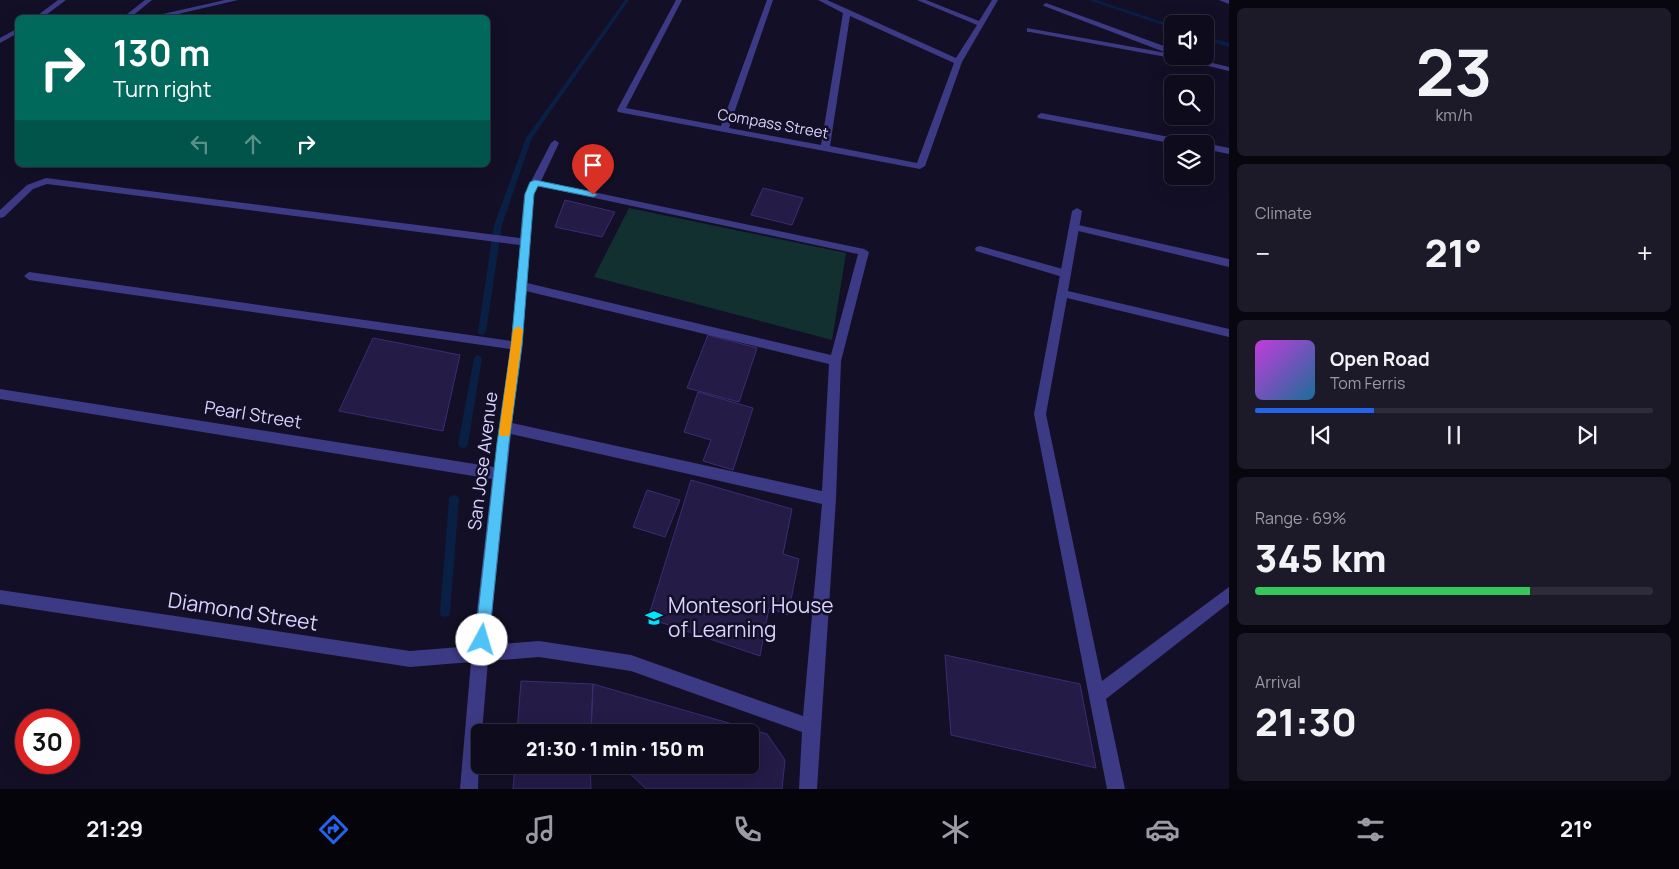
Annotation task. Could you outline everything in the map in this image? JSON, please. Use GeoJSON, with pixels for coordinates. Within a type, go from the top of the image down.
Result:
{"type":"FeatureCollection","features":[{"type":"Feature","properties":{"kind":"street"},"geometry":{"type":"LineString","coordinates":[[41,15],[63,0]]}},
{"type":"Feature","properties":{"kind":"street"},"geometry":{"type":"LineString","coordinates":[[129,15],[149,0]]}},
{"type":"Feature","properties":{"kind":"street"},"geometry":{"type":"LineString","coordinates":[[162,15],[234,0]]}},
{"type":"Feature","properties":{"kind":"street","name":"Compass Street"},"geometry":{"type":"LineString","coordinates":[[678,0],[620,110],[920,166],[958,62]]}},
{"type":"Feature","properties":{"kind":"street"},"geometry":{"type":"LineString","coordinates":[[724,129],[770,0]]}},
{"type":"Feature","properties":{"kind":"street"},"geometry":{"type":"LineString","coordinates":[[821,0],[958,62],[995,0]]}},
{"type":"Feature","properties":{"kind":"street"},"geometry":{"type":"LineString","coordinates":[[920,0],[980,24]]}},
{"type":"Feature","properties":{"kind":"street"},"geometry":{"type":"LineString","coordinates":[[1222,0],[1229,2]]}},
{"type":"Feature","properties":{"kind":"street"},"geometry":{"type":"LineString","coordinates":[[1046,5],[1164,49]]}},
{"type":"Feature","properties":{"kind":"street"},"geometry":{"type":"LineString","coordinates":[[825,148],[847,12]]}},
{"type":"Feature","properties":{"kind":"street"},"geometry":{"type":"LineString","coordinates":[[1030,30],[1164,53]]}},
{"type":"Feature","properties":{"kind":"street"},"geometry":{"type":"LineString","coordinates":[[0,42],[15,34]]}},
{"type":"Feature","properties":{"kind":"street"},"geometry":{"type":"LineString","coordinates":[[1214,64],[1229,68]]}},
{"type":"Feature","properties":{"kind":"street"},"geometry":{"type":"LineString","coordinates":[[1041,116],[1164,139]]}},
{"type":"Feature","properties":{"kind":"street","name":"San Jose Avenue"},"geometry":{"type":"LineString","coordinates":[[470,789],[480,655],[505,427],[516,346],[529,194],[554,143]]}},
{"type":"Feature","properties":{"kind":"street"},"geometry":{"type":"LineString","coordinates":[[1214,148],[1229,151]]}},
{"type":"Feature","properties":{"kind":"street"},"geometry":{"type":"LineString","coordinates":[[0,215],[30,187],[46,181],[525,242]]}},
{"type":"Feature","properties":{"kind":"street"},"geometry":{"type":"LineString","coordinates":[[535,182],[864,252],[836,361],[829,499],[808,789]]}},
{"type":"Feature","properties":{"kind":"street"},"geometry":{"type":"LineString","coordinates":[[1077,211],[1040,414],[1116,789]]}},
{"type":"Feature","properties":{"kind":"street"},"geometry":{"type":"LineString","coordinates":[[1074,227],[1229,263]]}},
{"type":"Feature","properties":{"kind":"street"},"geometry":{"type":"LineString","coordinates":[[980,249],[1066,274]]}},
{"type":"Feature","properties":{"kind":"street"},"geometry":{"type":"LineString","coordinates":[[29,276],[516,346]]}},
{"type":"Feature","properties":{"kind":"street"},"geometry":{"type":"LineString","coordinates":[[522,286],[836,361]]}},
{"type":"Feature","properties":{"kind":"street"},"geometry":{"type":"LineString","coordinates":[[1061,293],[1229,332]]}},
{"type":"Feature","properties":{"kind":"street","name":"Pearl Street"},"geometry":{"type":"LineString","coordinates":[[0,394],[500,474]]}},
{"type":"Feature","properties":{"kind":"street"},"geometry":{"type":"LineString","coordinates":[[505,427],[829,499]]}},
{"type":"Feature","properties":{"kind":"street"},"geometry":{"type":"LineString","coordinates":[[1097,695],[1229,594]]}},
{"type":"Feature","properties":{"kind":"street","name":"Diamond Street"},"geometry":{"type":"LineString","coordinates":[[0,597],[410,659],[539,649],[631,663],[811,727]]}},
{"type":"Feature","properties":{"kind":"green space"},"geometry":{"type":"Polygon","coordinates":[[[629,208],[846,253],[832,340],[594,277],[629,208]]]}},
{"type":"Feature","properties":{"kind":"building"},"geometry":{"type":"Polygon","coordinates":[[[763,188],[803,198],[792,225],[751,215],[763,188]]]}},
{"type":"Feature","properties":{"kind":"building"},"geometry":{"type":"Polygon","coordinates":[[[565,200],[615,212],[602,237],[555,227],[565,200]]]}},
{"type":"Feature","properties":{"kind":"building"},"geometry":{"type":"Polygon","coordinates":[[[708,335],[757,348],[739,402],[687,388],[708,335]]]}},
{"type":"Feature","properties":{"kind":"building"},"geometry":{"type":"Polygon","coordinates":[[[373,338],[460,355],[443,431],[339,411],[373,338]]]}},
{"type":"Feature","properties":{"kind":"building"},"geometry":{"type":"Polygon","coordinates":[[[698,392],[753,408],[733,470],[703,461],[711,440],[684,432],[698,392]]]}},
{"type":"Feature","properties":{"kind":"building"},"geometry":{"type":"Polygon","coordinates":[[[691,480],[792,509],[783,554],[799,559],[788,615],[769,608],[760,656],[648,618],[691,480]]]}},
{"type":"Feature","properties":{"kind":"building"},"geometry":{"type":"Polygon","coordinates":[[[647,490],[680,500],[665,537],[633,527],[647,490]]]}},
{"type":"Feature","properties":{"kind":"building"},"geometry":{"type":"Polygon","coordinates":[[[945,655],[1080,684],[1096,768],[951,735],[945,655]]]}},
{"type":"Feature","properties":{"kind":"building"},"geometry":{"type":"Polygon","coordinates":[[[521,681],[593,684],[591,724],[518,724],[521,681]]]}},
{"type":"Feature","properties":{"kind":"building"},"geometry":{"type":"Polygon","coordinates":[[[593,684],[732,724],[591,724],[593,684]]]}},
{"type":"Feature","properties":{"kind":"building"},"geometry":{"type":"Polygon","coordinates":[[[759,732],[767,734],[785,760],[782,789],[646,789],[630,774],[759,774],[759,732]]]}},
{"type":"Feature","properties":{"kind":"building"},"geometry":{"type":"Polygon","coordinates":[[[514,774],[590,774],[591,789],[513,789],[514,774]]]}},
{"type":"Feature","properties":{"kind":"waterway"},"geometry":{"type":"LineString","coordinates":[[482,332],[498,225],[529,138],[627,0]]}},
{"type":"Feature","properties":{"kind":"waterway"},"geometry":{"type":"LineString","coordinates":[[1091,0],[1164,24]]}},
{"type":"Feature","properties":{"kind":"waterway"},"geometry":{"type":"LineString","coordinates":[[1214,41],[1229,45]]}},
{"type":"Feature","properties":{"kind":"waterway"},"geometry":{"type":"LineString","coordinates":[[463,444],[478,358]]}},
{"type":"Feature","properties":{"kind":"waterway"},"geometry":{"type":"LineString","coordinates":[[445,612],[454,499]]}},
{"type":"Feature","properties":{"kind":"slow traffic"},"geometry":{"type":"LineString","coordinates":[[504,433],[518,330]]}},
{"type":"Feature","properties":{"kind":"place","name":"Montesori House of Learning"},"geometry":{"type":"Point","coordinates":[654,618]}},
{"type":"Feature","properties":{"kind":"route"},"geometry":{"type":"LineString","coordinates":[[482,640],[503,443],[516,346],[529,194],[535,182],[593,195]]}}]}
